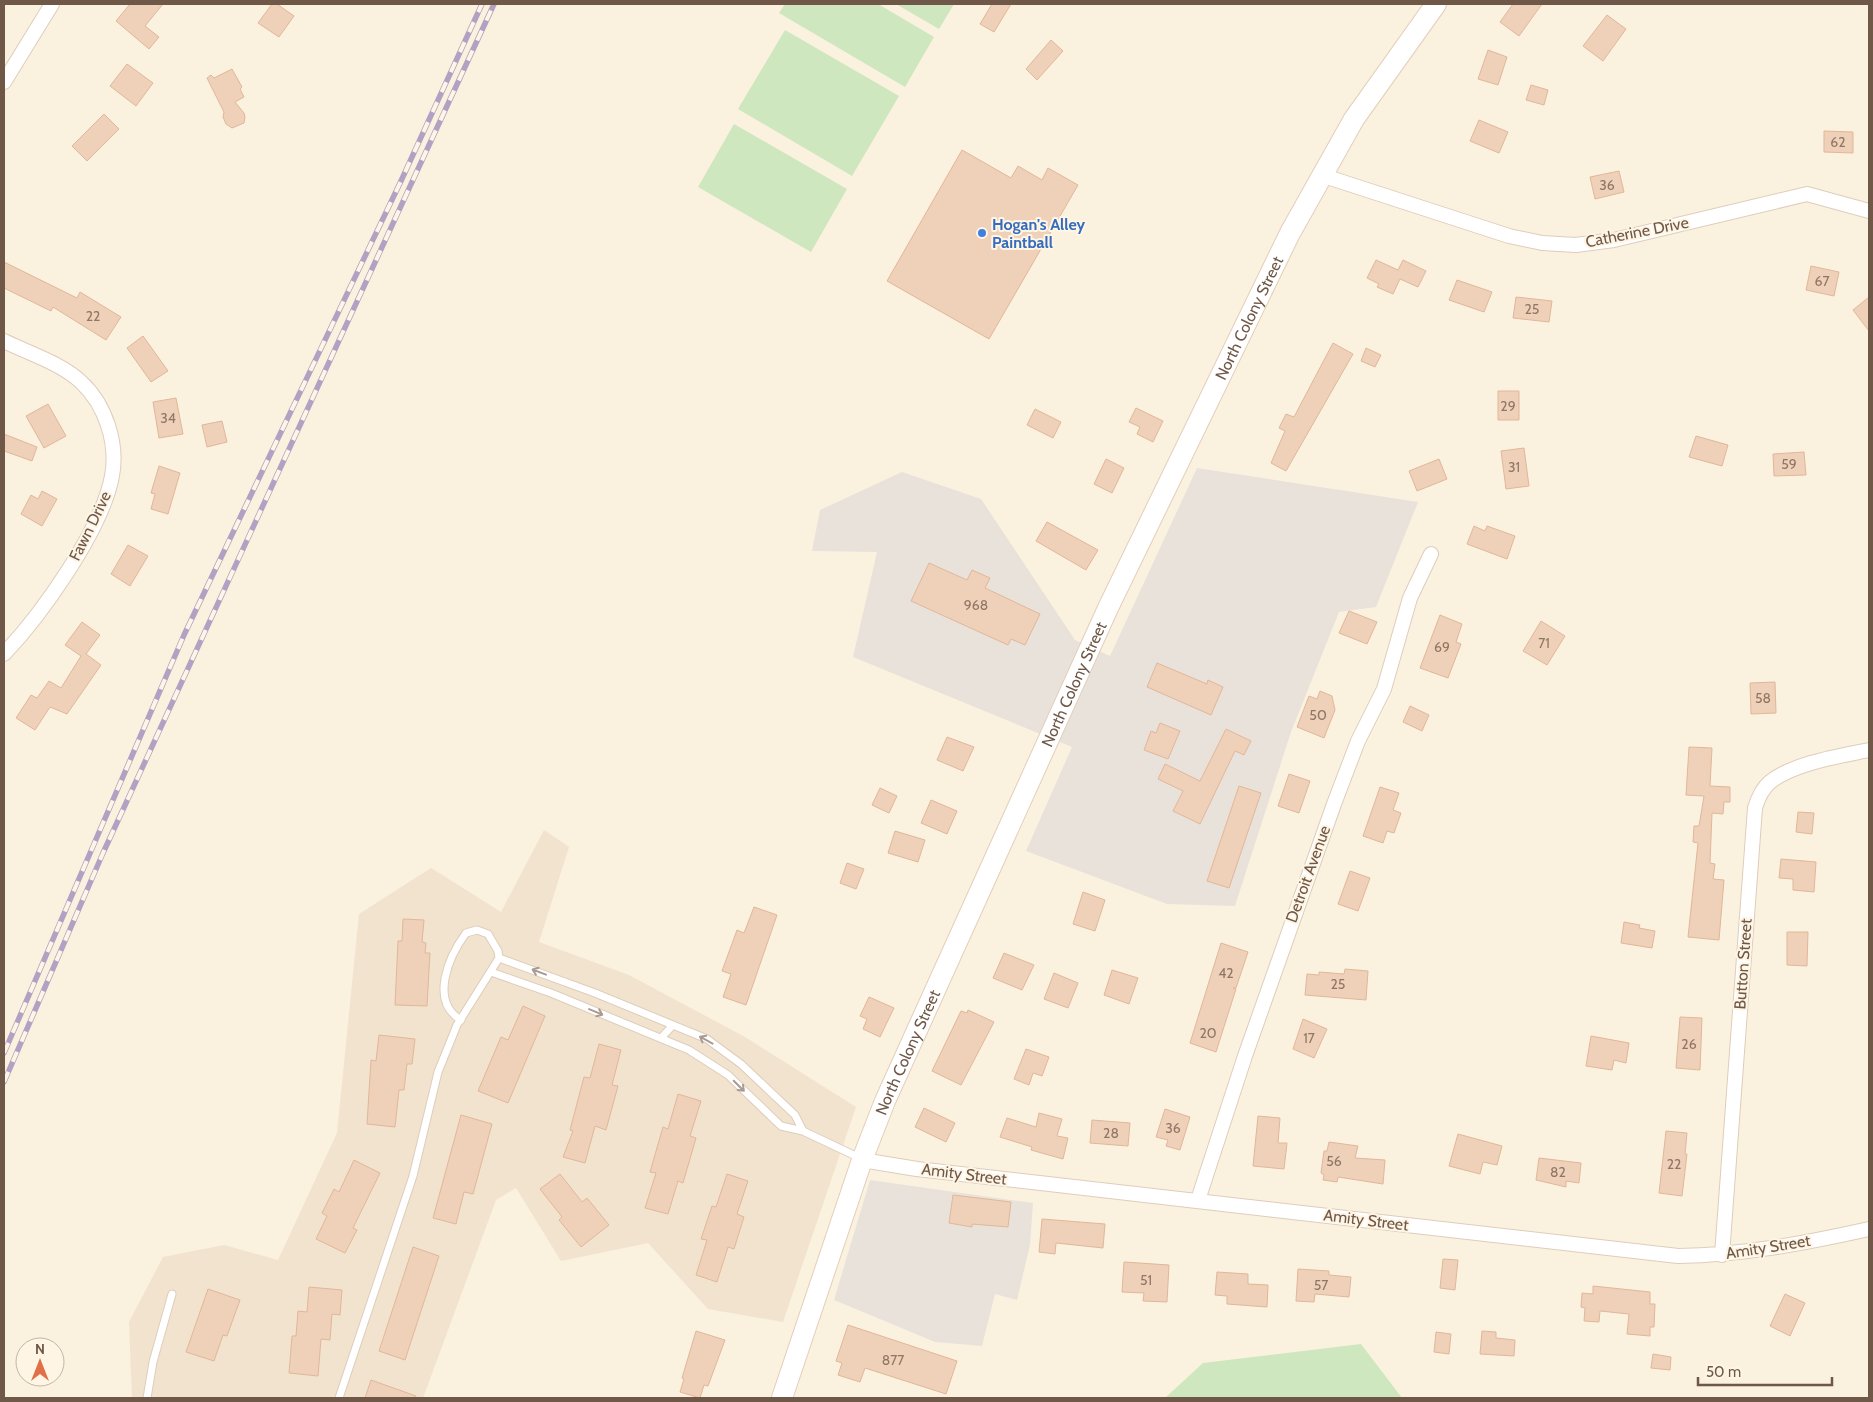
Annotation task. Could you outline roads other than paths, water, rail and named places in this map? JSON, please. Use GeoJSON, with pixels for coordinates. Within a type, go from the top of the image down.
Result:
{"type":"FeatureCollection","features":[{"type":"Feature","properties":{"kind":"main road","name":"North Colony Street"},"geometry":{"type":"LineString","coordinates":[[782,1398],[862,1160],[911,1044],[1104,616],[1286,241],[1321,175],[1387,71],[1436,4]]}},
{"type":"Feature","properties":{"kind":"street"},"geometry":{"type":"LineString","coordinates":[[4,82],[52,4]]}},
{"type":"Feature","properties":{"kind":"street","name":"Catherine Drive"},"geometry":{"type":"LineString","coordinates":[[1321,175],[1509,236],[1542,243],[1576,245],[1614,240],[1807,194],[1869,211]]}},
{"type":"Feature","properties":{"kind":"street","name":"Fawn Drive"},"geometry":{"type":"LineString","coordinates":[[4,341],[59,368],[81,382],[97,401],[108,424],[114,449],[112,476],[106,499],[91,530],[47,602],[22,635],[4,654]]}},
{"type":"Feature","properties":{"kind":"street","name":"Detroit Avenue"},"geometry":{"type":"LineString","coordinates":[[1198,1200],[1251,1038],[1334,804],[1358,742],[1384,689],[1410,598],[1431,554]]}},
{"type":"Feature","properties":{"kind":"street","name":"Button Street"},"geometry":{"type":"LineString","coordinates":[[1722,1255],[1755,808],[1761,792],[1770,782],[1783,774],[1839,756],[1869,750]]}},
{"type":"Feature","properties":{"kind":"street","name":"Amity Street"},"geometry":{"type":"LineString","coordinates":[[862,1160],[926,1170],[1678,1256],[1722,1255],[1776,1248],[1869,1229]]}},
{"type":"Feature","properties":{"kind":"lane"},"geometry":{"type":"LineString","coordinates":[[339,1398],[413,1176],[438,1072],[460,1020],[499,958],[498,951],[488,934],[477,930],[466,933],[459,942],[447,968],[445,994],[447,1007],[460,1020]]}},
{"type":"Feature","properties":{"kind":"lane"},"geometry":{"type":"LineString","coordinates":[[499,958],[596,993],[707,1039],[741,1064],[795,1115],[803,1131]]}},
{"type":"Feature","properties":{"kind":"lane"},"geometry":{"type":"LineString","coordinates":[[491,972],[551,993],[689,1050],[728,1075],[782,1126],[803,1131],[862,1160]]}},
{"type":"Feature","properties":{"kind":"lane"},"geometry":{"type":"LineString","coordinates":[[661,1038],[673,1025]]}},
{"type":"Feature","properties":{"kind":"lane"},"geometry":{"type":"LineString","coordinates":[[147,1398],[153,1362],[172,1294]]}},
{"type":"Feature","properties":{"kind":"railway"},"geometry":{"type":"LineString","coordinates":[[4,1053],[184,635],[401,181],[482,4]]}},
{"type":"Feature","properties":{"kind":"railway"},"geometry":{"type":"LineString","coordinates":[[4,1082],[103,853],[494,4]]}},
{"type":"Feature","properties":{"kind":"place","name":"Hogan's Alley Paintball"},"geometry":{"type":"Point","coordinates":[982,233]}}]}
